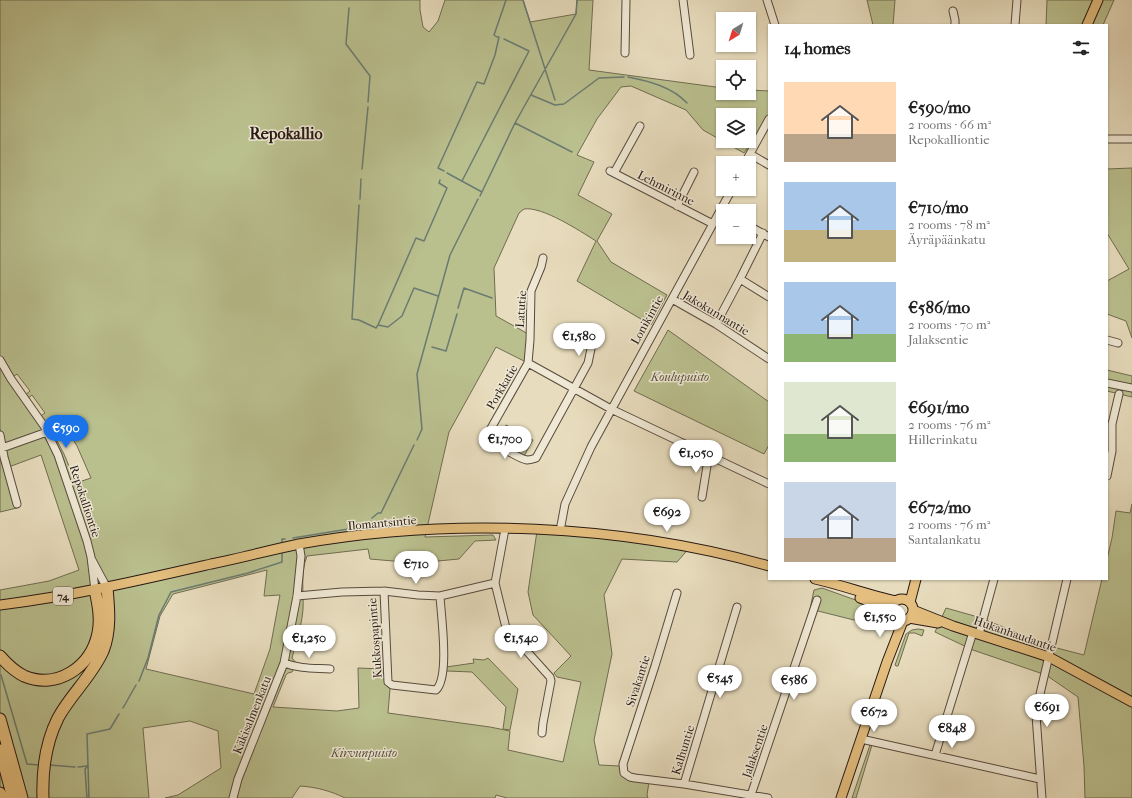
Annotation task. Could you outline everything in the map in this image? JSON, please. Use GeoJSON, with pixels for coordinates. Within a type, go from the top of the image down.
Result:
{"type":"FeatureCollection","features":[{"type":"Feature","properties":{"kind":"highway"},"geometry":{"type":"LineString","coordinates":[[43,798],[42,784],[45,761],[54,727],[72,696],[98,661],[107,639],[109,624],[107,588]]}},
{"type":"Feature","properties":{"kind":"highway"},"geometry":{"type":"LineString","coordinates":[[0,656],[14,670],[32,678],[41,680],[56,679],[73,673],[89,657],[98,634],[100,625],[99,608],[95,590]]}},
{"type":"Feature","properties":{"kind":"highway"},"geometry":{"type":"LineString","coordinates":[[0,718],[22,798]]}},
{"type":"Feature","properties":{"kind":"highway"},"geometry":{"type":"LineString","coordinates":[[0,750],[13,798]]}},
{"type":"Feature","properties":{"kind":"highway"},"geometry":{"type":"LineString","coordinates":[[0,793],[2,798]]}},
{"type":"Feature","properties":{"kind":"main road"},"geometry":{"type":"LineString","coordinates":[[1087,24],[1098,0]]}},
{"type":"Feature","properties":{"kind":"main road","name":"Ilomantsintie"},"geometry":{"type":"LineString","coordinates":[[0,605],[107,588],[300,544],[380,534],[461,529],[560,531],[631,538],[691,547],[768,566]]}},
{"type":"Feature","properties":{"kind":"main road"},"geometry":{"type":"LineString","coordinates":[[821,580],[860,592],[902,609]]}},
{"type":"Feature","properties":{"kind":"main road"},"geometry":{"type":"LineString","coordinates":[[902,609],[910,580]]}},
{"type":"Feature","properties":{"kind":"main road"},"geometry":{"type":"LineString","coordinates":[[841,798],[886,662],[893,628],[916,580]]}},
{"type":"Feature","properties":{"kind":"main road","name":"Hukanhaudantie"},"geometry":{"type":"LineString","coordinates":[[902,609],[1049,657],[1132,702]]}},
{"type":"Feature","properties":{"kind":"street"},"geometry":{"type":"LineString","coordinates":[[625,53],[626,0]]}},
{"type":"Feature","properties":{"kind":"street"},"geometry":{"type":"LineString","coordinates":[[683,0],[690,55]]}},
{"type":"Feature","properties":{"kind":"street"},"geometry":{"type":"LineString","coordinates":[[767,0],[775,24]]}},
{"type":"Feature","properties":{"kind":"street"},"geometry":{"type":"LineString","coordinates":[[1015,24],[1017,0]]}},
{"type":"Feature","properties":{"kind":"street"},"geometry":{"type":"LineString","coordinates":[[953,11],[955,24]]}},
{"type":"Feature","properties":{"kind":"street"},"geometry":{"type":"LineString","coordinates":[[768,120],[750,154],[768,164]]}},
{"type":"Feature","properties":{"kind":"street","name":"Lehmirinne"},"geometry":{"type":"LineString","coordinates":[[640,126],[612,172],[713,224]]}},
{"type":"Feature","properties":{"kind":"street"},"geometry":{"type":"LineString","coordinates":[[1108,139],[1132,139]]}},
{"type":"Feature","properties":{"kind":"street"},"geometry":{"type":"LineString","coordinates":[[677,206],[694,172]]}},
{"type":"Feature","properties":{"kind":"street","name":"Lonikintie"},"geometry":{"type":"LineString","coordinates":[[560,531],[565,504],[579,472],[611,409],[716,220]]}},
{"type":"Feature","properties":{"kind":"street"},"geometry":{"type":"LineString","coordinates":[[716,324],[766,235],[756,230]]}},
{"type":"Feature","properties":{"kind":"street","name":"Latutie"},"geometry":{"type":"LineString","coordinates":[[528,363],[531,291],[542,267],[543,258]]}},
{"type":"Feature","properties":{"kind":"street"},"geometry":{"type":"LineString","coordinates":[[740,279],[768,296]]}},
{"type":"Feature","properties":{"kind":"street","name":"Jakokunnantie"},"geometry":{"type":"LineString","coordinates":[[672,299],[716,324],[768,358]]}},
{"type":"Feature","properties":{"kind":"street"},"geometry":{"type":"LineString","coordinates":[[574,389],[588,362],[595,330]]}},
{"type":"Feature","properties":{"kind":"street"},"geometry":{"type":"LineString","coordinates":[[1108,340],[1118,343]]}},
{"type":"Feature","properties":{"kind":"street","name":"Repokalliontie"},"geometry":{"type":"LineString","coordinates":[[0,360],[47,432],[63,468],[91,557],[107,588]]}},
{"type":"Feature","properties":{"kind":"street","name":"Porkkatie"},"geometry":{"type":"LineString","coordinates":[[574,389],[539,455],[532,460],[523,459],[492,440],[490,430],[528,363],[611,409],[768,484]]}},
{"type":"Feature","properties":{"kind":"street"},"geometry":{"type":"LineString","coordinates":[[1108,383],[1132,388]]}},
{"type":"Feature","properties":{"kind":"street"},"geometry":{"type":"LineString","coordinates":[[1108,471],[1112,451],[1112,424],[1119,394]]}},
{"type":"Feature","properties":{"kind":"street"},"geometry":{"type":"LineString","coordinates":[[2,448],[47,432]]}},
{"type":"Feature","properties":{"kind":"street"},"geometry":{"type":"LineString","coordinates":[[0,435],[17,504]]}},
{"type":"Feature","properties":{"kind":"street"},"geometry":{"type":"LineString","coordinates":[[702,496],[710,456]]}},
{"type":"Feature","properties":{"kind":"street"},"geometry":{"type":"LineString","coordinates":[[505,529],[495,584],[506,628],[550,677],[551,680],[542,734]]}},
{"type":"Feature","properties":{"kind":"street","name":"Käkisalmenkatu"},"geometry":{"type":"LineString","coordinates":[[233,798],[241,772],[284,664],[297,596],[301,556],[300,544]]}},
{"type":"Feature","properties":{"kind":"street","name":"Repokalliontie"},"geometry":{"type":"LineString","coordinates":[[91,557],[95,590]]}},
{"type":"Feature","properties":{"kind":"street"},"geometry":{"type":"LineString","coordinates":[[935,755],[994,580]]}},
{"type":"Feature","properties":{"kind":"street"},"geometry":{"type":"LineString","coordinates":[[1042,798],[1036,715],[1067,580]]}},
{"type":"Feature","properties":{"kind":"street"},"geometry":{"type":"LineString","coordinates":[[297,596],[342,592],[384,591],[440,596],[495,584]]}},
{"type":"Feature","properties":{"kind":"street","name":"Kukkospapintie"},"geometry":{"type":"LineString","coordinates":[[384,591],[388,682],[392,685],[436,690],[440,686],[444,660],[440,596]]}},
{"type":"Feature","properties":{"kind":"street","name":"Sivakantie"},"geometry":{"type":"LineString","coordinates":[[677,593],[623,764],[624,773],[635,778],[684,784]]}},
{"type":"Feature","properties":{"kind":"street","name":"Jalaksentie"},"geometry":{"type":"LineString","coordinates":[[751,795],[817,600]]}},
{"type":"Feature","properties":{"kind":"street","name":"Kalhuntie"},"geometry":{"type":"LineString","coordinates":[[684,784],[737,607]]}},
{"type":"Feature","properties":{"kind":"street"},"geometry":{"type":"LineString","coordinates":[[284,664],[297,667],[330,669]]}},
{"type":"Feature","properties":{"kind":"street"},"geometry":{"type":"LineString","coordinates":[[861,739],[1040,778]]}},
{"type":"Feature","properties":{"kind":"street"},"geometry":{"type":"LineString","coordinates":[[684,784],[768,798]]}},
{"type":"Feature","properties":{"kind":"green space","name":"Kirvunpuisto"},"geometry":{"type":"Polygon","coordinates":[[[0,0],[420,0],[423,27],[429,32],[438,21],[445,0],[523,0],[530,22],[576,14],[577,0],[593,0],[589,70],[716,87],[716,100],[756,100],[756,90],[768,91],[768,117],[756,135],[756,108],[716,108],[716,137],[703,130],[686,110],[631,86],[621,87],[597,119],[577,155],[594,162],[578,195],[612,214],[597,241],[611,262],[667,295],[651,325],[577,281],[596,241],[561,220],[541,211],[524,209],[519,213],[494,268],[496,316],[530,335],[528,363],[496,347],[449,432],[425,537],[493,535],[496,540],[475,541],[459,559],[416,563],[370,559],[368,549],[307,556],[303,576],[302,615],[292,658],[297,664],[292,672],[286,675],[273,707],[337,711],[359,708],[358,668],[383,669],[385,683],[390,689],[388,713],[510,731],[508,750],[563,762],[581,682],[557,677],[554,673],[571,656],[533,615],[528,592],[537,531],[691,546],[677,562],[622,559],[604,595],[612,654],[594,740],[599,765],[620,766],[623,773],[649,782],[648,798],[507,798],[496,795],[495,798],[345,798],[334,793],[312,787],[300,786],[292,798],[165,798],[178,795],[221,768],[218,731],[190,721],[143,728],[149,798],[5,798],[0,788],[0,658],[5,663],[52,681],[94,649],[97,592],[75,592],[0,601],[0,590],[49,581],[79,570],[41,455],[6,468],[17,508],[0,512],[0,446],[3,444],[0,428],[0,0]],[[17,374],[11,378],[24,396],[30,391],[17,374]],[[32,395],[26,400],[39,417],[45,413],[32,395]],[[59,416],[47,422],[64,454],[76,483],[91,478],[77,446],[59,416]],[[267,570],[173,594],[160,616],[146,669],[254,694],[270,649],[280,595],[264,596],[267,570]]]}},
{"type":"Feature","properties":{"kind":"green space"},"geometry":{"type":"Polygon","coordinates":[[[867,0],[895,0],[893,24],[873,24],[867,0]]]}},
{"type":"Feature","properties":{"kind":"green space"},"geometry":{"type":"Polygon","coordinates":[[[1047,0],[1114,0],[1103,24],[1046,24],[1047,0]]]}},
{"type":"Feature","properties":{"kind":"green space"},"geometry":{"type":"Polygon","coordinates":[[[735,148],[747,148],[744,153],[735,148]]]}},
{"type":"Feature","properties":{"kind":"green space"},"geometry":{"type":"Polygon","coordinates":[[[1132,168],[1132,338],[1126,321],[1108,314],[1108,280],[1129,269],[1108,235],[1108,169],[1132,168]]]}},
{"type":"Feature","properties":{"kind":"green space","name":"Koulupuisto"},"geometry":{"type":"Polygon","coordinates":[[[668,330],[768,401],[768,447],[764,454],[634,391],[668,330]]]}},
{"type":"Feature","properties":{"kind":"green space"},"geometry":{"type":"Polygon","coordinates":[[[1108,370],[1132,376],[1132,397],[1108,391],[1108,370]]]}},
{"type":"Feature","properties":{"kind":"green space"},"geometry":{"type":"Polygon","coordinates":[[[506,425],[533,440],[524,456],[498,441],[506,425]]]}},
{"type":"Feature","properties":{"kind":"green space"},"geometry":{"type":"Polygon","coordinates":[[[1132,504],[1132,798],[1085,798],[1084,766],[1078,697],[1046,675],[973,650],[935,632],[946,608],[978,617],[1053,647],[1084,655],[1102,580],[1108,580],[1108,555],[1116,511],[1130,513],[1132,504]]]}},
{"type":"Feature","properties":{"kind":"green space"},"geometry":{"type":"Polygon","coordinates":[[[822,588],[878,608],[879,614],[886,628],[810,609],[814,590],[822,588]]]}},
{"type":"Feature","properties":{"kind":"green space"},"geometry":{"type":"Polygon","coordinates":[[[94,593],[95,641],[65,675],[32,677],[0,653],[0,607],[94,593]]]}},
{"type":"Feature","properties":{"kind":"green space"},"geometry":{"type":"Polygon","coordinates":[[[912,630],[924,630],[922,636],[915,633],[909,633],[898,666],[896,666],[895,665],[906,634],[912,630]]]}},
{"type":"Feature","properties":{"kind":"green space"},"geometry":{"type":"Polygon","coordinates":[[[488,658],[518,689],[510,730],[503,729],[506,707],[472,672],[447,671],[446,667],[474,663],[473,659],[484,660],[488,658]]]}},
{"type":"Feature","properties":{"kind":"green space"},"geometry":{"type":"Polygon","coordinates":[[[870,745],[872,745],[856,798],[852,798],[870,745]]]}},
{"type":"Feature","properties":{"kind":"waterway"},"geometry":{"type":"LineString","coordinates":[[497,37],[494,35],[506,0]]}},
{"type":"Feature","properties":{"kind":"waterway"},"geometry":{"type":"LineString","coordinates":[[523,0],[555,100]]}},
{"type":"Feature","properties":{"kind":"waterway"},"geometry":{"type":"LineString","coordinates":[[480,196],[515,123],[576,14],[577,0]]}},
{"type":"Feature","properties":{"kind":"waterway"},"geometry":{"type":"LineString","coordinates":[[349,8],[346,44],[370,76],[368,102]]}},
{"type":"Feature","properties":{"kind":"waterway"},"geometry":{"type":"LineString","coordinates":[[444,171],[438,168],[477,82],[484,84],[495,55],[498,37]]}},
{"type":"Feature","properties":{"kind":"waterway"},"geometry":{"type":"LineString","coordinates":[[462,181],[529,51],[504,39]]}},
{"type":"Feature","properties":{"kind":"waterway"},"geometry":{"type":"LineString","coordinates":[[531,95],[555,105],[564,104],[599,78],[624,77]]}},
{"type":"Feature","properties":{"kind":"waterway"},"geometry":{"type":"LineString","coordinates":[[628,77],[644,80],[667,89],[681,97],[687,103]]}},
{"type":"Feature","properties":{"kind":"waterway"},"geometry":{"type":"LineString","coordinates":[[362,169],[368,107]]}},
{"type":"Feature","properties":{"kind":"waterway"},"geometry":{"type":"LineString","coordinates":[[515,123],[572,152]]}},
{"type":"Feature","properties":{"kind":"waterway"},"geometry":{"type":"LineString","coordinates":[[447,173],[482,192]]}},
{"type":"Feature","properties":{"kind":"waterway"},"geometry":{"type":"LineString","coordinates":[[360,199],[361,179]]}},
{"type":"Feature","properties":{"kind":"waterway"},"geometry":{"type":"LineString","coordinates":[[378,325],[416,238],[424,241],[447,188],[439,183],[440,180]]}},
{"type":"Feature","properties":{"kind":"waterway"},"geometry":{"type":"LineString","coordinates":[[417,440],[422,429],[417,374],[450,255],[478,199]]}},
{"type":"Feature","properties":{"kind":"waterway"},"geometry":{"type":"LineString","coordinates":[[359,205],[352,319],[359,320],[376,328],[378,325],[388,327],[402,316],[414,288],[438,296]]}},
{"type":"Feature","properties":{"kind":"waterway"},"geometry":{"type":"LineString","coordinates":[[458,308],[464,288],[492,298]]}},
{"type":"Feature","properties":{"kind":"waterway"},"geometry":{"type":"LineString","coordinates":[[432,347],[446,351],[457,314]]}},
{"type":"Feature","properties":{"kind":"waterway"},"geometry":{"type":"LineString","coordinates":[[372,518],[378,513],[381,513],[414,445]]}},
{"type":"Feature","properties":{"kind":"waterway"},"geometry":{"type":"LineString","coordinates":[[293,538],[373,525]]}},
{"type":"Feature","properties":{"kind":"waterway"},"geometry":{"type":"LineString","coordinates":[[282,544],[282,539],[285,539]]}},
{"type":"Feature","properties":{"kind":"waterway"},"geometry":{"type":"LineString","coordinates":[[139,681],[148,658],[159,615],[171,592],[248,573],[282,562],[282,553]]}},
{"type":"Feature","properties":{"kind":"waterway"},"geometry":{"type":"LineString","coordinates":[[1,675],[27,764],[39,765]]}},
{"type":"Feature","properties":{"kind":"waterway"},"geometry":{"type":"LineString","coordinates":[[123,708],[136,685]]}},
{"type":"Feature","properties":{"kind":"waterway"},"geometry":{"type":"LineString","coordinates":[[89,798],[87,734],[110,729],[119,714]]}},
{"type":"Feature","properties":{"kind":"waterway"},"geometry":{"type":"LineString","coordinates":[[49,765],[75,767]]}},
{"type":"Feature","properties":{"kind":"waterway"},"geometry":{"type":"LineString","coordinates":[[78,767],[87,766]]}},
{"type":"Feature","properties":{"kind":"waterway"},"geometry":{"type":"LineString","coordinates":[[87,767],[85,769],[87,798]]}},
{"type":"Feature","properties":{"kind":"district","name":"Repokallio"},"geometry":{"type":"Point","coordinates":[286,133]}}]}
